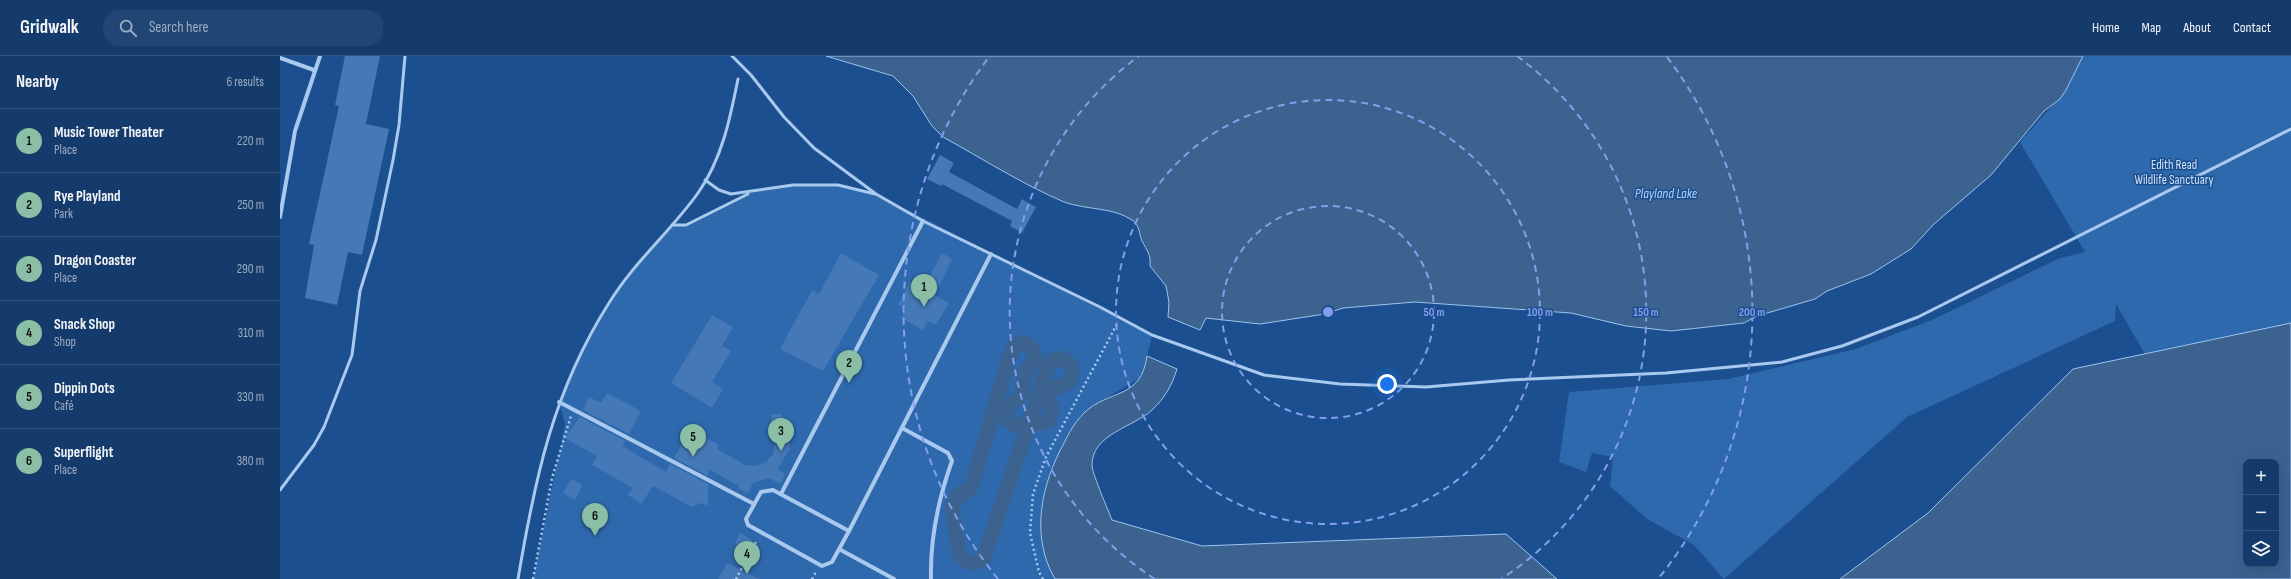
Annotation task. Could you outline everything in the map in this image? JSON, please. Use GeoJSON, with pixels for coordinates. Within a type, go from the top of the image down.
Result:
{"type":"FeatureCollection","features":[{"type":"Feature","properties":{"kind":"street"},"geometry":{"type":"LineString","coordinates":[[280,217],[295,131],[314,70],[320,56]]}},
{"type":"Feature","properties":{"kind":"street"},"geometry":{"type":"LineString","coordinates":[[280,58],[314,70]]}},
{"type":"Feature","properties":{"kind":"street"},"geometry":{"type":"LineString","coordinates":[[781,494],[923,221]]}},
{"type":"Feature","properties":{"kind":"street"},"geometry":{"type":"LineString","coordinates":[[849,531],[773,490],[762,492],[746,519],[748,525],[822,566],[832,562],[849,531],[991,254]]}},
{"type":"Feature","properties":{"kind":"street"},"geometry":{"type":"LineString","coordinates":[[559,402],[754,504]]}},
{"type":"Feature","properties":{"kind":"street"},"geometry":{"type":"LineString","coordinates":[[902,428],[948,453],[952,461],[942,490],[933,527],[931,579]]}},
{"type":"Feature","properties":{"kind":"street"},"geometry":{"type":"LineString","coordinates":[[839,549],[894,579]]}},
{"type":"Feature","properties":{"kind":"lane"},"geometry":{"type":"LineString","coordinates":[[280,490],[314,445],[324,427],[352,355],[360,291],[376,240],[393,160],[399,125],[405,56]]}},
{"type":"Feature","properties":{"kind":"lane"},"geometry":{"type":"LineString","coordinates":[[732,56],[751,75],[784,117],[814,148],[876,194],[923,221],[1152,335],[1264,374],[1340,384],[1426,388],[1509,380],[1666,373],[1782,362],[1842,346],[1918,317],[2291,129]]}},
{"type":"Feature","properties":{"kind":"lane"},"geometry":{"type":"LineString","coordinates":[[518,579],[541,461],[559,402],[580,352],[608,303],[629,273],[672,225],[698,192],[705,180],[717,159],[730,120],[738,79]]}},
{"type":"Feature","properties":{"kind":"lane"},"geometry":{"type":"LineString","coordinates":[[705,180],[719,190],[731,194],[750,193],[793,185],[838,185],[876,194]]}},
{"type":"Feature","properties":{"kind":"lane"},"geometry":{"type":"LineString","coordinates":[[672,225],[686,226],[750,193]]}},
{"type":"Feature","properties":{"kind":"path"},"geometry":{"type":"LineString","coordinates":[[1043,579],[1039,572],[1030,533],[1033,494],[1046,457],[1120,318]]}},
{"type":"Feature","properties":{"kind":"path"},"geometry":{"type":"LineString","coordinates":[[533,579],[552,478],[561,444],[574,409]]}},
{"type":"Feature","properties":{"kind":"path"},"geometry":{"type":"LineString","coordinates":[[736,579],[762,532]]}},
{"type":"Feature","properties":{"kind":"green space","name":"Edith Read Wildlife Sanctuary"},"geometry":{"type":"Polygon","coordinates":[[[2083,56],[2291,56],[2291,323],[2145,354],[2116,304],[2115,321],[1907,417],[1724,579],[1694,545],[1647,519],[1610,486],[1613,457],[1592,453],[1586,472],[1559,462],[1569,392],[1728,379],[1856,349],[1932,320],[2060,258],[2085,252],[2020,142],[2066,90],[2083,56]]]}},
{"type":"Feature","properties":{"kind":"green space"},"geometry":{"type":"Polygon","coordinates":[[[793,185],[838,185],[876,194],[1152,335],[1143,376],[1090,408],[1050,569],[1055,579],[533,579],[565,424],[559,402],[581,352],[629,273],[672,225],[686,225],[750,193],[793,185]]]}},
{"type":"Feature","properties":{"kind":"water","name":"Playland Lake"},"geometry":{"type":"Polygon","coordinates":[[[826,56],[2083,56],[2060,99],[2044,111],[1991,175],[1934,224],[1911,249],[1871,274],[1827,291],[1815,299],[1757,316],[1744,323],[1671,331],[1626,326],[1571,313],[1415,302],[1343,308],[1325,314],[1260,324],[1206,318],[1200,330],[1168,317],[1169,302],[1166,286],[1150,266],[1150,258],[1135,222],[1116,213],[1072,205],[1048,195],[1018,179],[943,137],[932,126],[913,96],[893,76],[826,56]]]}},
{"type":"Feature","properties":{"kind":"water"},"geometry":{"type":"Polygon","coordinates":[[[2291,323],[2291,579],[1840,579],[1928,513],[2073,369],[2291,323]]]}},
{"type":"Feature","properties":{"kind":"water"},"geometry":{"type":"Polygon","coordinates":[[[1147,356],[1177,369],[1168,391],[1161,401],[1144,416],[1115,432],[1106,439],[1098,446],[1094,455],[1092,466],[1093,470],[1112,520],[1202,546],[1506,534],[1557,579],[1055,579],[1047,563],[1041,528],[1044,493],[1056,459],[1070,431],[1081,416],[1094,405],[1131,387],[1138,380],[1144,370],[1147,356]]]}},
{"type":"Feature","properties":{"kind":"building"},"geometry":{"type":"Polygon","coordinates":[[[345,56],[380,56],[366,124],[389,129],[362,255],[348,252],[337,305],[305,298],[314,245],[309,244],[339,106],[335,105],[345,56]]]}},
{"type":"Feature","properties":{"kind":"building"},"geometry":{"type":"Polygon","coordinates":[[[940,155],[954,163],[949,172],[1017,209],[1022,199],[1036,207],[1022,233],[1010,226],[1012,221],[942,184],[941,186],[927,179],[940,155]]]}},
{"type":"Feature","properties":{"kind":"building"},"geometry":{"type":"Polygon","coordinates":[[[841,253],[879,275],[823,371],[780,349],[812,290],[819,294],[841,253]]]}},
{"type":"Feature","properties":{"kind":"building"},"geometry":{"type":"Polygon","coordinates":[[[942,253],[952,259],[935,295],[949,303],[936,325],[928,321],[923,330],[901,318],[906,309],[898,305],[910,282],[923,289],[942,253]]]}},
{"type":"Feature","properties":{"kind":"building"},"geometry":{"type":"Polygon","coordinates":[[[712,315],[733,327],[722,346],[731,351],[712,382],[723,389],[712,408],[671,383],[712,315]]]}},
{"type":"Feature","properties":{"kind":"building"},"geometry":{"type":"Polygon","coordinates":[[[607,393],[641,411],[629,434],[583,410],[589,397],[601,403],[607,393]]]}},
{"type":"Feature","properties":{"kind":"building"},"geometry":{"type":"Polygon","coordinates":[[[771,414],[782,414],[790,448],[778,469],[785,474],[780,484],[769,478],[753,483],[748,493],[738,488],[739,486],[708,469],[708,476],[674,458],[690,429],[719,445],[717,449],[745,465],[756,466],[766,462],[773,454],[775,444],[771,414]]]}},
{"type":"Feature","properties":{"kind":"building"},"geometry":{"type":"Polygon","coordinates":[[[580,417],[625,441],[622,446],[666,472],[670,464],[708,484],[708,506],[702,503],[692,507],[653,486],[641,504],[628,495],[633,488],[592,465],[597,456],[565,438],[580,417]]]}},
{"type":"Feature","properties":{"kind":"building"},"geometry":{"type":"Polygon","coordinates":[[[571,479],[583,485],[575,500],[563,493],[571,479]]]}},
{"type":"Feature","properties":{"kind":"building"},"geometry":{"type":"Polygon","coordinates":[[[740,533],[752,540],[746,550],[735,543],[740,533]]]}},
{"type":"Feature","properties":{"kind":"building"},"geometry":{"type":"Polygon","coordinates":[[[727,563],[759,579],[718,579],[727,563]]]}},
{"type":"Feature","properties":{"kind":"waterway"},"geometry":{"type":"LineString","coordinates":[[1009,358],[971,488],[958,496],[952,506],[959,553],[966,561],[972,563],[983,560],[1028,427],[1031,419],[1041,385],[1052,361],[1062,358],[1066,360],[1071,365],[1072,374],[1069,382],[1056,387],[1049,393],[1047,397],[1052,410],[1048,421],[1036,424],[1032,424],[1028,424],[1016,426],[1007,420],[1006,414],[1009,407],[1021,395],[1024,373],[1036,359],[1030,346],[1022,342],[1015,345],[1009,358]]}},
{"type":"Feature","properties":{"kind":"place","name":"Music Tower Theater"},"geometry":{"type":"Point","coordinates":[924,307]}},
{"type":"Feature","properties":{"kind":"place","name":"Rye Playland"},"geometry":{"type":"Point","coordinates":[849,383]}},
{"type":"Feature","properties":{"kind":"place","name":"Dragon Coaster"},"geometry":{"type":"Point","coordinates":[781,451]}},
{"type":"Feature","properties":{"kind":"place","name":"Dippin Dots"},"geometry":{"type":"Point","coordinates":[693,457]}},
{"type":"Feature","properties":{"kind":"place","name":"Superflight"},"geometry":{"type":"Point","coordinates":[595,536]}},
{"type":"Feature","properties":{"kind":"place","name":"Snack Shop"},"geometry":{"type":"Point","coordinates":[747,574]}}]}
